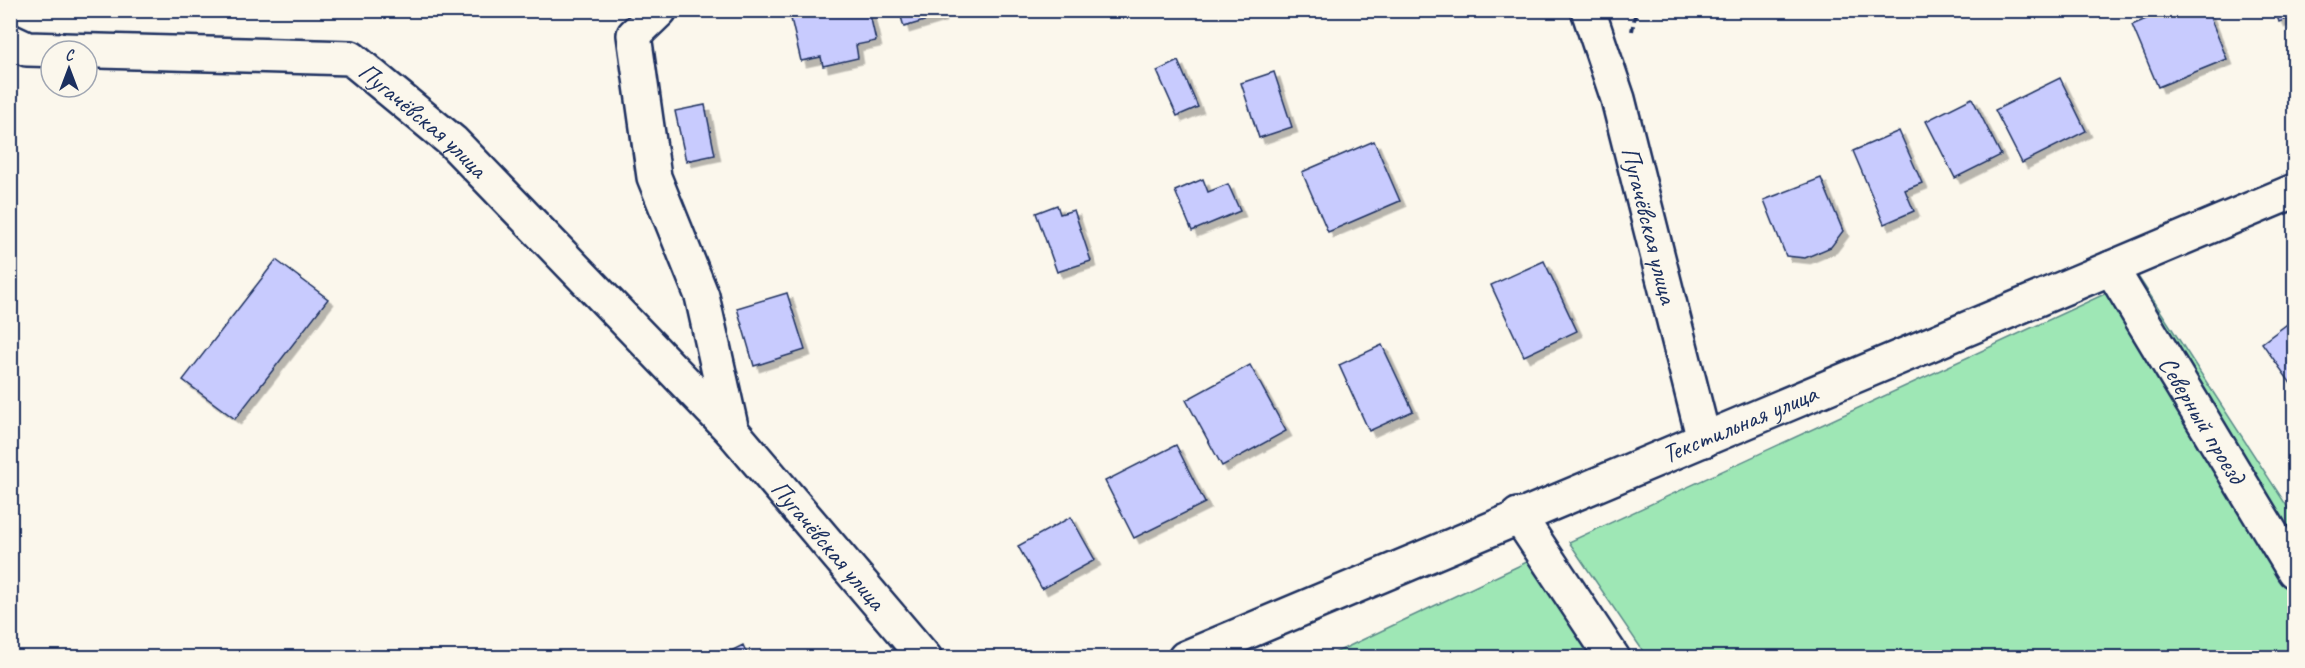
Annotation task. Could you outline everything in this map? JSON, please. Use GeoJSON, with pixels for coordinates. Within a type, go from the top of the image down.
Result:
{"type":"FeatureCollection","features":[{"type":"Feature","properties":{"kind":"street","name":"Пугачёвская улица"},"geometry":{"type":"LineString","coordinates":[[660,10],[634,36],[654,177],[702,296],[732,431]]}},
{"type":"Feature","properties":{"kind":"street","name":"Пугачёвская улица"},"geometry":{"type":"LineString","coordinates":[[1588,10],[1618,99],[1704,440]]}},
{"type":"Feature","properties":{"kind":"street","name":"Пугачёвская улица"},"geometry":{"type":"LineString","coordinates":[[10,41],[27,49],[351,58],[453,142],[732,431],[925,657]]}},
{"type":"Feature","properties":{"kind":"street","name":"Текстильная улица"},"geometry":{"type":"LineString","coordinates":[[1185,657],[1518,515],[1704,440],[2295,191]]}},
{"type":"Feature","properties":{"kind":"street","name":"Северный проезд"},"geometry":{"type":"LineString","coordinates":[[2111,268],[2295,571]]}},
{"type":"Feature","properties":{"kind":"street"},"geometry":{"type":"LineString","coordinates":[[1518,515],[1613,657]]}},
{"type":"Feature","properties":{"kind":"green space"},"geometry":{"type":"Polygon","coordinates":[[[2139,278],[2294,517],[2294,657],[1647,657],[1569,542],[2139,278]]]}},
{"type":"Feature","properties":{"kind":"green space"},"geometry":{"type":"Polygon","coordinates":[[[1529,561],[1594,657],[1324,658],[1529,561]]]}},
{"type":"Feature","properties":{"kind":"building"},"geometry":{"type":"Polygon","coordinates":[[[789,10],[869,10],[876,41],[856,45],[858,58],[823,66],[821,57],[801,61],[789,10]]]}},
{"type":"Feature","properties":{"kind":"building"},"geometry":{"type":"Polygon","coordinates":[[[899,10],[940,10],[941,16],[904,27],[899,10]]]}},
{"type":"Feature","properties":{"kind":"building"},"geometry":{"type":"Polygon","coordinates":[[[2167,10],[2207,10],[2227,59],[2158,87],[2132,25],[2167,10]]]}},
{"type":"Feature","properties":{"kind":"building"},"geometry":{"type":"Polygon","coordinates":[[[2275,10],[2294,10],[2294,16],[2279,22],[2275,10]]]}},
{"type":"Feature","properties":{"kind":"building"},"geometry":{"type":"Polygon","coordinates":[[[1178,61],[1198,107],[1177,116],[1157,71],[1178,61]]]}},
{"type":"Feature","properties":{"kind":"building"},"geometry":{"type":"Polygon","coordinates":[[[1274,72],[1292,127],[1259,138],[1241,83],[1274,72]]]}},
{"type":"Feature","properties":{"kind":"building"},"geometry":{"type":"Polygon","coordinates":[[[2060,78],[2086,131],[2022,163],[1995,110],[2060,78]]]}},
{"type":"Feature","properties":{"kind":"building"},"geometry":{"type":"Polygon","coordinates":[[[1972,98],[2001,155],[1955,178],[1926,121],[1972,98]]]}},
{"type":"Feature","properties":{"kind":"building"},"geometry":{"type":"Polygon","coordinates":[[[705,105],[715,155],[686,161],[675,111],[705,105]]]}},
{"type":"Feature","properties":{"kind":"building"},"geometry":{"type":"Polygon","coordinates":[[[1899,131],[1922,183],[1905,190],[1914,211],[1884,224],[1853,151],[1899,131]]]}},
{"type":"Feature","properties":{"kind":"building"},"geometry":{"type":"Polygon","coordinates":[[[1374,141],[1400,201],[1328,232],[1302,172],[1374,141]]]}},
{"type":"Feature","properties":{"kind":"building"},"geometry":{"type":"Polygon","coordinates":[[[1821,178],[1843,231],[1831,247],[1805,258],[1786,256],[1764,200],[1821,178]]]}},
{"type":"Feature","properties":{"kind":"building"},"geometry":{"type":"Polygon","coordinates":[[[1203,179],[1208,192],[1228,184],[1240,211],[1192,231],[1175,191],[1203,179]]]}},
{"type":"Feature","properties":{"kind":"building"},"geometry":{"type":"Polygon","coordinates":[[[1057,205],[1060,214],[1074,210],[1091,261],[1057,272],[1036,213],[1057,205]]]}},
{"type":"Feature","properties":{"kind":"building"},"geometry":{"type":"Polygon","coordinates":[[[276,260],[328,299],[235,419],[183,380],[276,260]]]}},
{"type":"Feature","properties":{"kind":"building"},"geometry":{"type":"Polygon","coordinates":[[[1544,261],[1577,331],[1524,356],[1491,285],[1544,261]]]}},
{"type":"Feature","properties":{"kind":"building"},"geometry":{"type":"Polygon","coordinates":[[[787,293],[805,350],[754,366],[737,308],[787,293]]]}},
{"type":"Feature","properties":{"kind":"building"},"geometry":{"type":"Polygon","coordinates":[[[2294,319],[2294,388],[2262,343],[2294,319]]]}},
{"type":"Feature","properties":{"kind":"building"},"geometry":{"type":"Polygon","coordinates":[[[1382,345],[1413,411],[1369,431],[1339,365],[1382,345]]]}},
{"type":"Feature","properties":{"kind":"building"},"geometry":{"type":"Polygon","coordinates":[[[1250,365],[1286,431],[1222,466],[1186,400],[1250,365]]]}},
{"type":"Feature","properties":{"kind":"building"},"geometry":{"type":"Polygon","coordinates":[[[1176,445],[1205,503],[1134,538],[1105,481],[1176,445]]]}},
{"type":"Feature","properties":{"kind":"building"},"geometry":{"type":"Polygon","coordinates":[[[1071,517],[1095,560],[1042,589],[1018,546],[1071,517]]]}},
{"type":"Feature","properties":{"kind":"building"},"geometry":{"type":"Polygon","coordinates":[[[743,645],[749,658],[717,658],[743,645]]]}}]}
